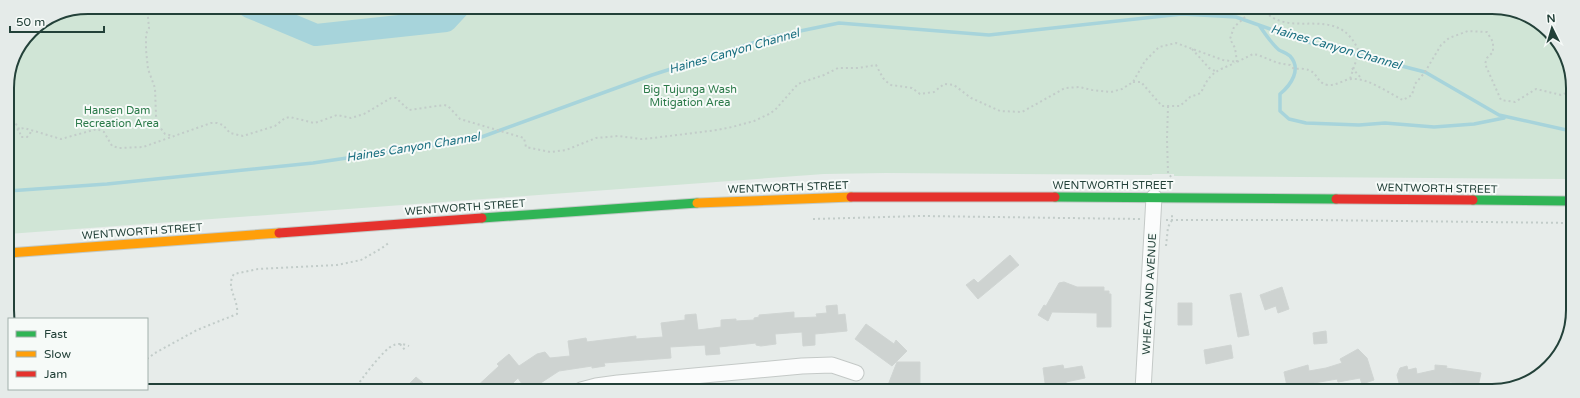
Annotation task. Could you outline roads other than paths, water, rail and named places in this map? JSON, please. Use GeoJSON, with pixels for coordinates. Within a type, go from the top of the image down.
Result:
{"type":"FeatureCollection","features":[{"type":"Feature","properties":{"kind":"main road","name":"WENTWORTH STREET"},"geometry":{"type":"LineString","coordinates":[[14,253],[684,203],[845,197],[1154,197],[1566,201]]}},
{"type":"Feature","properties":{"kind":"street","name":"WHEATLAND AVENUE"},"geometry":{"type":"LineString","coordinates":[[1143,384],[1154,219],[1154,197]]}},
{"type":"Feature","properties":{"kind":"street"},"geometry":{"type":"LineString","coordinates":[[611,384],[802,366],[832,365],[856,373]]}},
{"type":"Feature","properties":{"kind":"waterway"},"geometry":{"type":"LineString","coordinates":[[266,14],[316,35],[446,21],[452,14]]}},
{"type":"Feature","properties":{"kind":"waterway","name":"Haines Canyon Channel"},"geometry":{"type":"LineString","coordinates":[[14,191],[107,184],[313,163],[476,139],[652,75],[771,37],[839,23],[989,35],[1182,14]]}},
{"type":"Feature","properties":{"kind":"waterway","name":"Haines Canyon Channel"},"geometry":{"type":"LineString","coordinates":[[1182,14],[1236,17],[1304,41],[1425,72],[1499,115],[1566,130]]}},
{"type":"Feature","properties":{"kind":"waterway"},"geometry":{"type":"LineString","coordinates":[[1259,25],[1276,47],[1289,55],[1295,66],[1294,76],[1288,86],[1280,94],[1280,111],[1289,119],[1306,123],[1359,125],[1385,123],[1434,127],[1474,124],[1504,118]]}},
{"type":"Feature","properties":{"kind":"park label","name":"Big Tujunga Wash Mitigation Area"},"geometry":{"type":"Point","coordinates":[690,95]}},
{"type":"Feature","properties":{"kind":"park label","name":"Hansen Dam Recreation Area"},"geometry":{"type":"Point","coordinates":[117,116]}}]}
